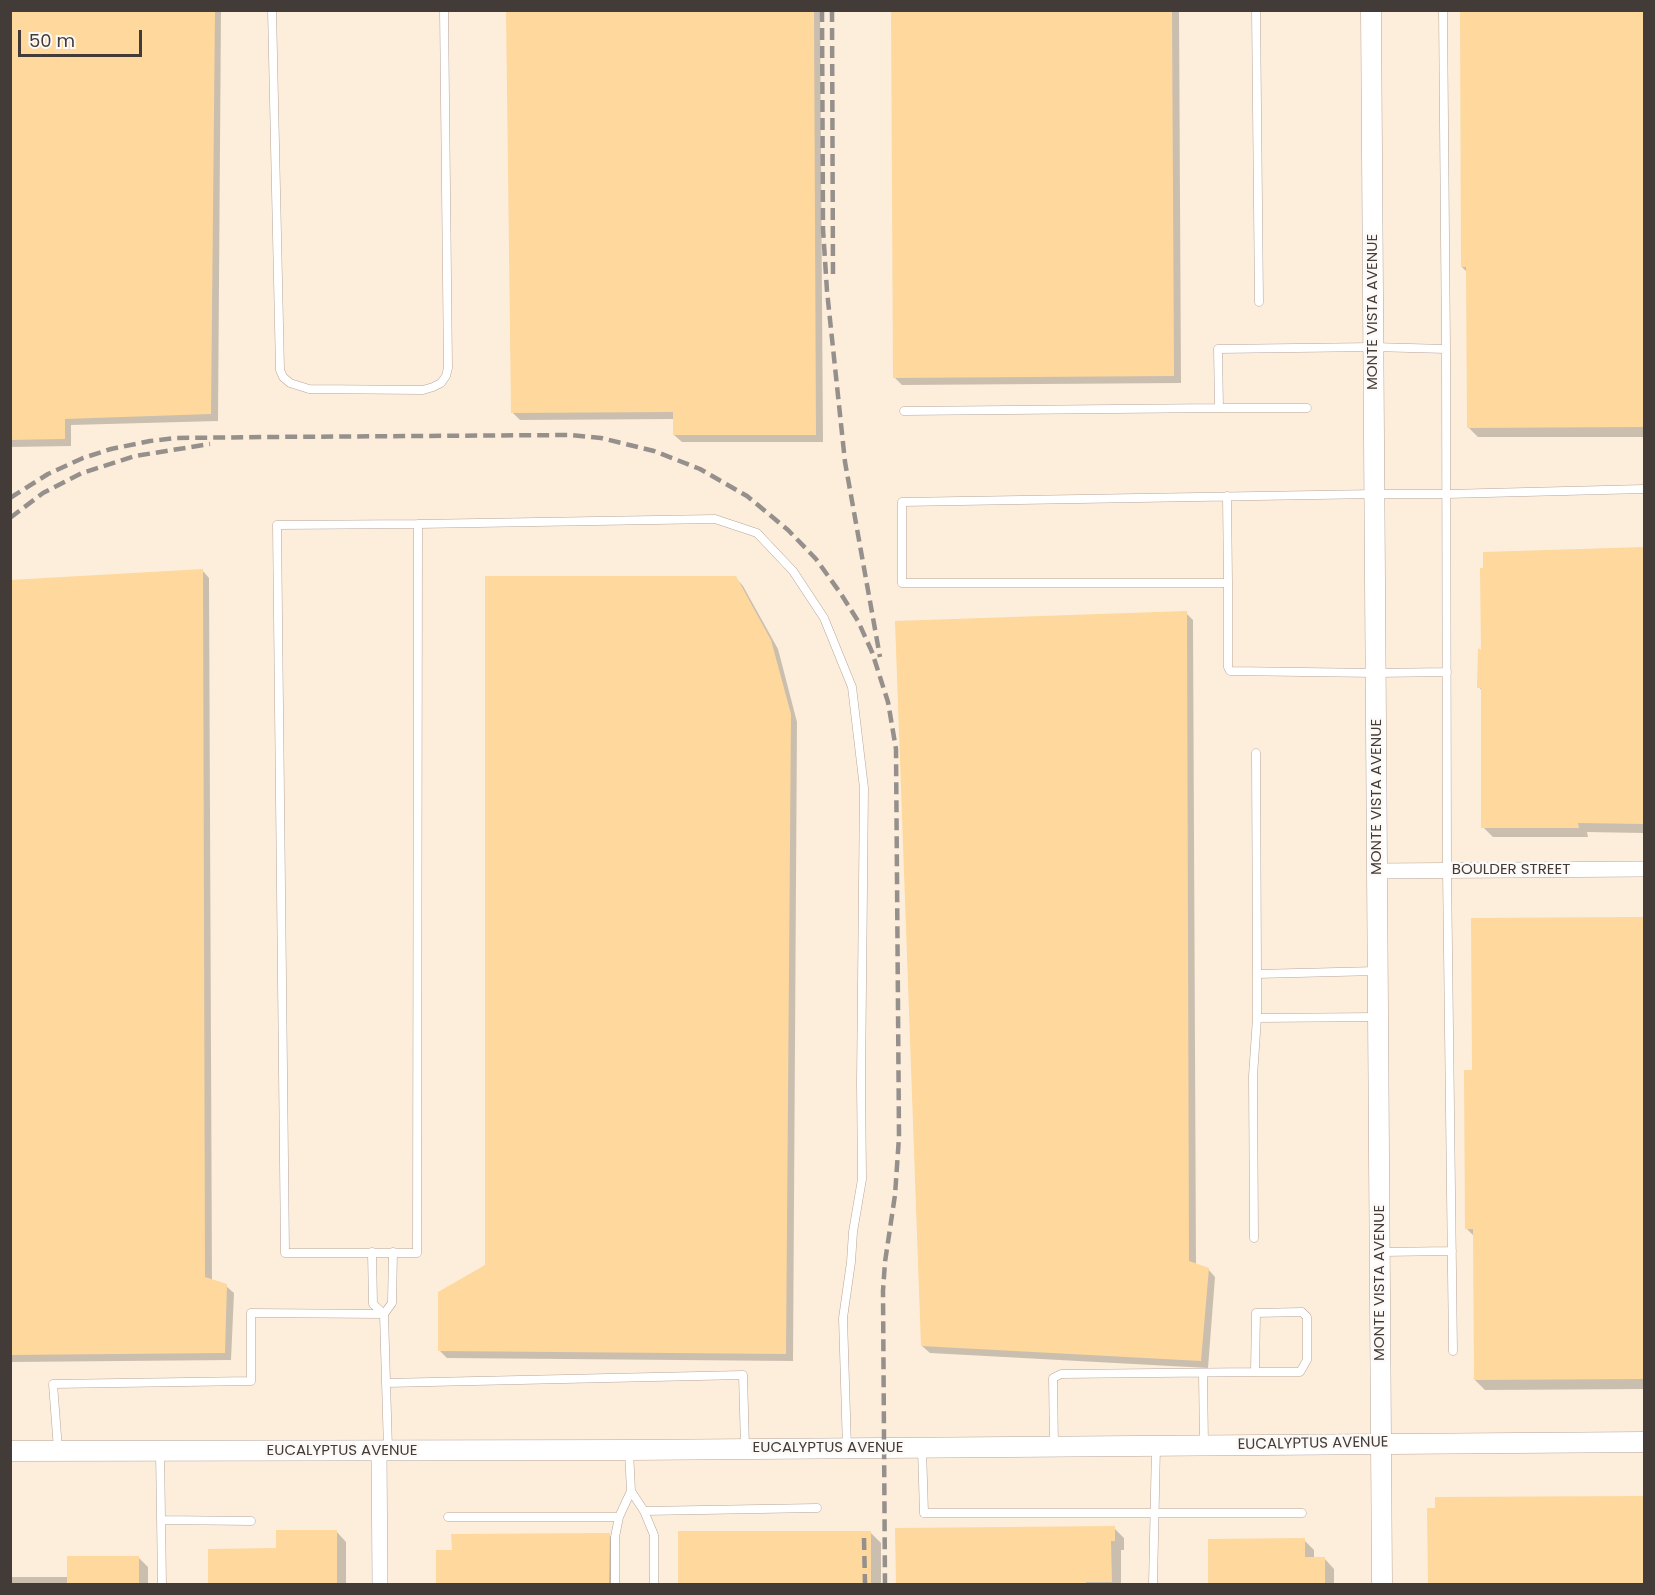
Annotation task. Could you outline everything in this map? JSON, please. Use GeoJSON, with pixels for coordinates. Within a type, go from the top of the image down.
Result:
{"type":"FeatureCollection","features":[{"type":"Feature","properties":{"kind":"street","name":"MONTE VISTA AVENUE"},"geometry":{"type":"LineString","coordinates":[[1371,10],[1382,1584]]}},
{"type":"Feature","properties":{"kind":"street","name":"BOULDER STREET"},"geometry":{"type":"LineString","coordinates":[[1377,871],[1644,869]]}},
{"type":"Feature","properties":{"kind":"street","name":"EUCALYPTUS AVENUE"},"geometry":{"type":"LineString","coordinates":[[10,1451],[629,1450],[1644,1442]]}},
{"type":"Feature","properties":{"kind":"street"},"geometry":{"type":"LineString","coordinates":[[380,1584],[383,1451]]}},
{"type":"Feature","properties":{"kind":"lane"},"geometry":{"type":"LineString","coordinates":[[272,10],[280,370],[283,377],[290,383],[309,389],[423,390],[441,383],[448,368],[444,10]]}},
{"type":"Feature","properties":{"kind":"lane"},"geometry":{"type":"LineString","coordinates":[[1257,10],[1259,302]]}},
{"type":"Feature","properties":{"kind":"lane"},"geometry":{"type":"LineString","coordinates":[[1443,10],[1447,870],[1453,1351]]}},
{"type":"Feature","properties":{"kind":"lane"},"geometry":{"type":"LineString","coordinates":[[1219,408],[1218,350],[1373,347],[1446,349]]}},
{"type":"Feature","properties":{"kind":"lane"},"geometry":{"type":"LineString","coordinates":[[904,411],[1307,408]]}},
{"type":"Feature","properties":{"kind":"lane"},"geometry":{"type":"LineString","coordinates":[[1228,583],[902,583],[902,502],[1644,489]]}},
{"type":"Feature","properties":{"kind":"lane"},"geometry":{"type":"LineString","coordinates":[[1227,496],[1228,667],[1230,671],[1447,672]]}},
{"type":"Feature","properties":{"kind":"lane"},"geometry":{"type":"LineString","coordinates":[[418,524],[417,1252],[285,1252],[277,525],[715,519],[758,533],[793,571],[824,618],[852,687],[864,788],[862,1179],[843,1318],[847,1448]]}},
{"type":"Feature","properties":{"kind":"lane"},"geometry":{"type":"LineString","coordinates":[[1254,1238],[1253,1076],[1257,1018],[1256,753]]}},
{"type":"Feature","properties":{"kind":"lane"},"geometry":{"type":"LineString","coordinates":[[1257,974],[1378,971]]}},
{"type":"Feature","properties":{"kind":"lane"},"geometry":{"type":"LineString","coordinates":[[1257,1018],[1378,1017]]}},
{"type":"Feature","properties":{"kind":"lane"},"geometry":{"type":"LineString","coordinates":[[1380,1252],[1452,1251]]}},
{"type":"Feature","properties":{"kind":"lane"},"geometry":{"type":"LineString","coordinates":[[372,1252],[373,1304],[384,1314]]}},
{"type":"Feature","properties":{"kind":"lane"},"geometry":{"type":"LineString","coordinates":[[383,1451],[386,1383],[384,1314],[392,1303],[393,1252]]}},
{"type":"Feature","properties":{"kind":"lane"},"geometry":{"type":"LineString","coordinates":[[1054,1446],[1053,1378],[1061,1374],[1300,1372],[1307,1360],[1307,1317],[1302,1312],[1256,1313],[1255,1372]]}},
{"type":"Feature","properties":{"kind":"lane"},"geometry":{"type":"LineString","coordinates":[[58,1451],[53,1384],[251,1381],[251,1313],[384,1314]]}},
{"type":"Feature","properties":{"kind":"lane"},"geometry":{"type":"LineString","coordinates":[[1203,1373],[1204,1445]]}},
{"type":"Feature","properties":{"kind":"lane"},"geometry":{"type":"LineString","coordinates":[[386,1383],[742,1375],[745,1449]]}},
{"type":"Feature","properties":{"kind":"lane"},"geometry":{"type":"LineString","coordinates":[[1153,1584],[1156,1445]]}},
{"type":"Feature","properties":{"kind":"lane"},"geometry":{"type":"LineString","coordinates":[[922,1447],[924,1513],[1302,1513]]}},
{"type":"Feature","properties":{"kind":"lane"},"geometry":{"type":"LineString","coordinates":[[615,1584],[615,1537],[619,1517],[631,1491],[629,1450]]}},
{"type":"Feature","properties":{"kind":"lane"},"geometry":{"type":"LineString","coordinates":[[160,1451],[162,1584]]}},
{"type":"Feature","properties":{"kind":"lane"},"geometry":{"type":"LineString","coordinates":[[631,1491],[644,1511],[654,1535],[654,1584]]}},
{"type":"Feature","properties":{"kind":"lane"},"geometry":{"type":"LineString","coordinates":[[644,1511],[817,1508]]}},
{"type":"Feature","properties":{"kind":"lane"},"geometry":{"type":"LineString","coordinates":[[448,1517],[619,1517]]}},
{"type":"Feature","properties":{"kind":"lane"},"geometry":{"type":"LineString","coordinates":[[161,1520],[251,1521]]}},
{"type":"Feature","properties":{"kind":"shaded area"},"geometry":{"type":"Polygon","coordinates":[[[11,11],[1644,11],[1644,1584],[11,1584],[11,11]]]}},
{"type":"Feature","properties":{"kind":"building"},"geometry":{"type":"Polygon","coordinates":[[[10,10],[215,10],[211,414],[65,419],[65,439],[10,440],[10,10]]]}},
{"type":"Feature","properties":{"kind":"building"},"geometry":{"type":"Polygon","coordinates":[[[506,10],[814,10],[816,435],[673,435],[673,412],[511,413],[506,10]]]}},
{"type":"Feature","properties":{"kind":"building"},"geometry":{"type":"Polygon","coordinates":[[[891,10],[1172,10],[1174,376],[893,378],[891,10]]]}},
{"type":"Feature","properties":{"kind":"building"},"geometry":{"type":"Polygon","coordinates":[[[1460,10],[1644,10],[1644,427],[1467,428],[1466,267],[1461,267],[1460,10]]]}},
{"type":"Feature","properties":{"kind":"building"},"geometry":{"type":"Polygon","coordinates":[[[1644,547],[1644,824],[1578,823],[1579,828],[1481,828],[1481,688],[1477,688],[1478,648],[1481,650],[1480,568],[1483,568],[1483,552],[1644,547]]]}},
{"type":"Feature","properties":{"kind":"building"},"geometry":{"type":"Polygon","coordinates":[[[203,569],[205,1277],[227,1284],[225,1353],[10,1355],[10,580],[203,569]]]}},
{"type":"Feature","properties":{"kind":"building"},"geometry":{"type":"Polygon","coordinates":[[[485,576],[736,576],[771,640],[791,714],[786,1354],[438,1351],[438,1292],[485,1265],[485,576]]]}},
{"type":"Feature","properties":{"kind":"building"},"geometry":{"type":"Polygon","coordinates":[[[1187,611],[1189,1261],[1209,1268],[1201,1361],[921,1346],[895,621],[1187,611]]]}},
{"type":"Feature","properties":{"kind":"building"},"geometry":{"type":"Polygon","coordinates":[[[1644,917],[1644,1379],[1474,1380],[1473,1229],[1465,1229],[1464,1070],[1472,1070],[1471,918],[1644,917]]]}},
{"type":"Feature","properties":{"kind":"building"},"geometry":{"type":"Polygon","coordinates":[[[1644,1496],[1644,1584],[1428,1584],[1427,1508],[1435,1508],[1435,1497],[1644,1496]]]}},
{"type":"Feature","properties":{"kind":"building"},"geometry":{"type":"Polygon","coordinates":[[[1115,1526],[1115,1541],[1111,1541],[1112,1582],[896,1584],[895,1528],[1115,1526]]]}},
{"type":"Feature","properties":{"kind":"building"},"geometry":{"type":"Polygon","coordinates":[[[276,1530],[337,1530],[337,1584],[208,1584],[208,1549],[276,1548],[276,1530]]]}},
{"type":"Feature","properties":{"kind":"building"},"geometry":{"type":"Polygon","coordinates":[[[678,1531],[871,1531],[871,1584],[678,1584],[678,1531]]]}},
{"type":"Feature","properties":{"kind":"building"},"geometry":{"type":"Polygon","coordinates":[[[610,1533],[609,1584],[436,1584],[436,1550],[452,1550],[451,1534],[610,1533]]]}},
{"type":"Feature","properties":{"kind":"building"},"geometry":{"type":"Polygon","coordinates":[[[1305,1538],[1305,1557],[1325,1557],[1325,1584],[1208,1584],[1208,1539],[1305,1538]]]}},
{"type":"Feature","properties":{"kind":"building"},"geometry":{"type":"Polygon","coordinates":[[[67,1556],[139,1556],[139,1584],[67,1584],[67,1556]]]}},
{"type":"Feature","properties":{"kind":"railway"},"geometry":{"type":"LineString","coordinates":[[822,10],[823,229],[827,291],[845,462],[880,657]]}},
{"type":"Feature","properties":{"kind":"railway"},"geometry":{"type":"LineString","coordinates":[[832,10],[833,277]]}},
{"type":"Feature","properties":{"kind":"railway"},"geometry":{"type":"LineString","coordinates":[[10,498],[48,474],[83,458],[111,449],[176,438],[570,435],[601,438],[654,451],[700,469],[747,496],[788,530],[816,559],[858,621],[872,652],[888,702],[896,749],[899,1137],[895,1195],[883,1291],[885,1584]]}},
{"type":"Feature","properties":{"kind":"railway"},"geometry":{"type":"LineString","coordinates":[[10,518],[43,493],[82,473],[135,456],[210,444]]}},
{"type":"Feature","properties":{"kind":"railway"},"geometry":{"type":"LineString","coordinates":[[864,1538],[865,1584]]}}]}
